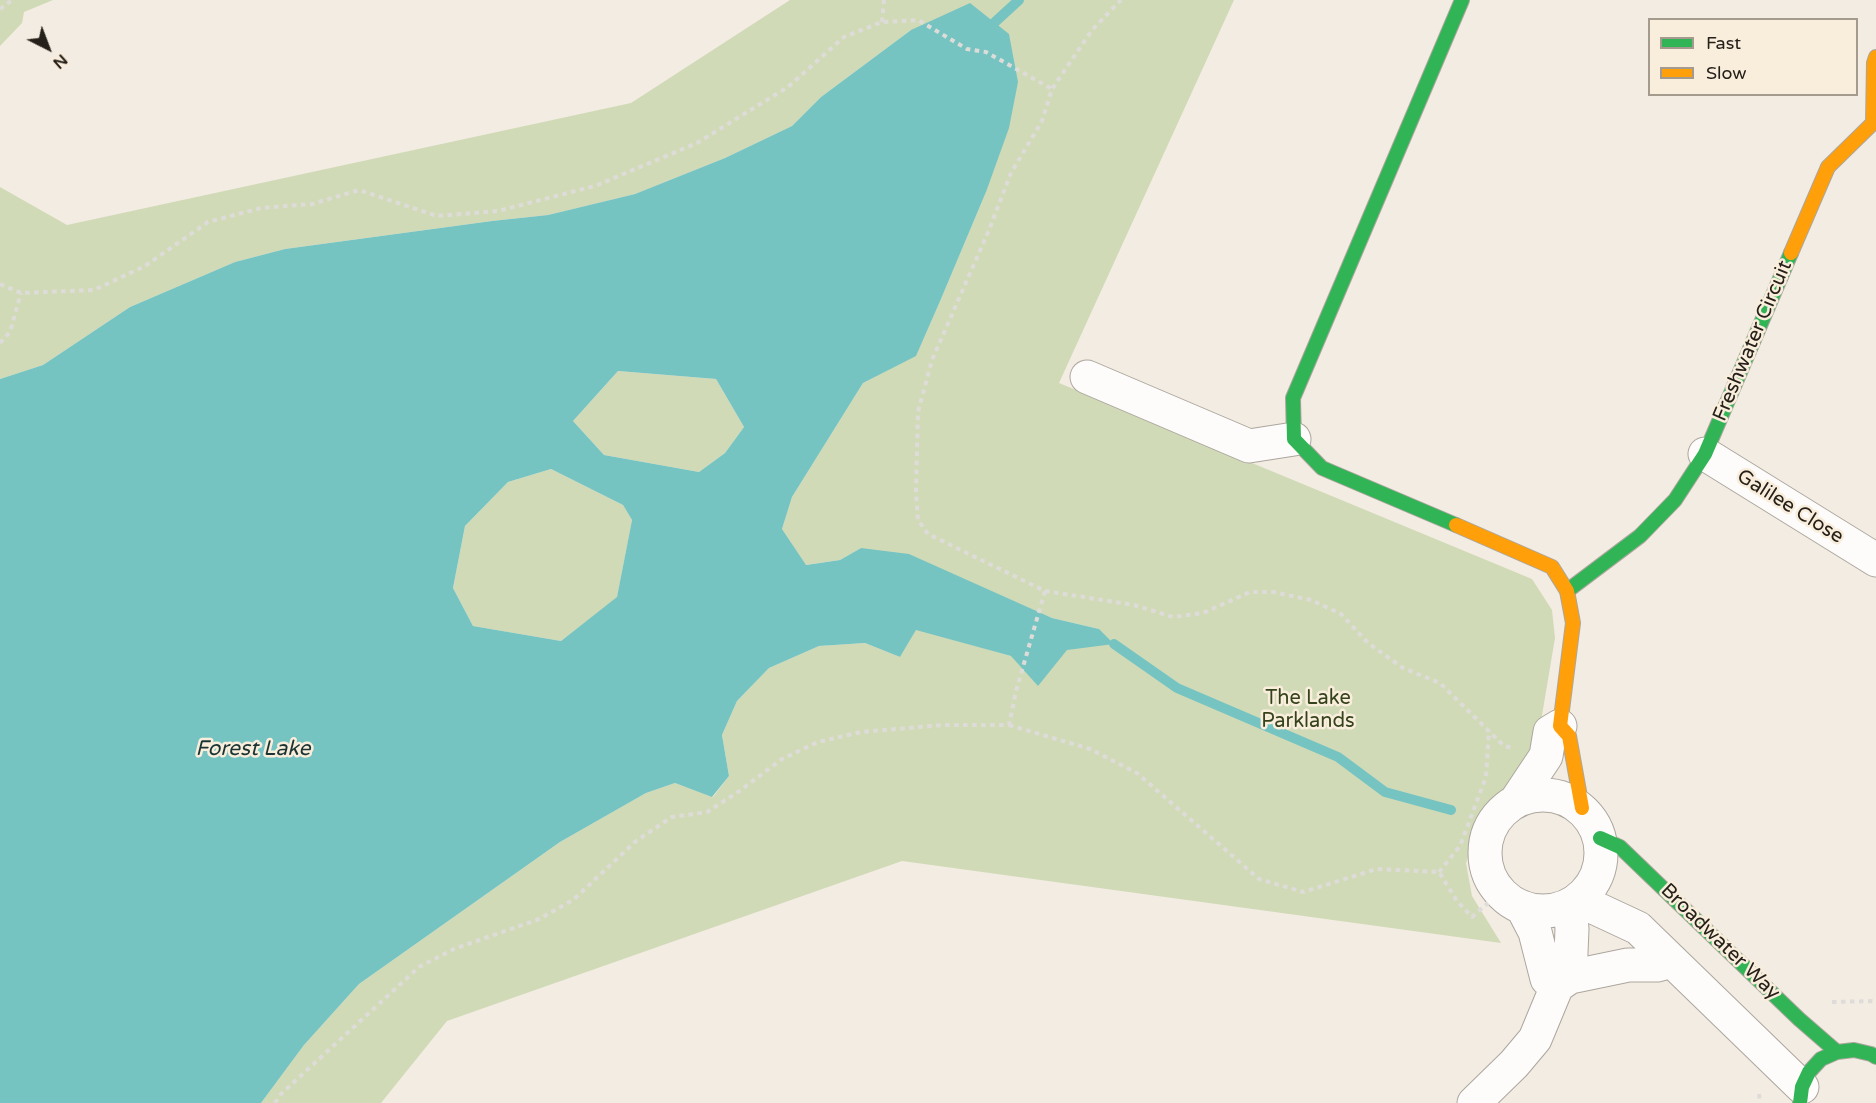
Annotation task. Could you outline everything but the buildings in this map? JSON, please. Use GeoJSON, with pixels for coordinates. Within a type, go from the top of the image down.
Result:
{"type":"FeatureCollection","features":[{"type":"Feature","properties":{"kind":"street"},"geometry":{"type":"LineString","coordinates":[[1462,0],[1293,398],[1294,439],[1322,468],[1552,567],[1567,591],[1573,623],[1560,726],[1569,736],[1582,808]]}},
{"type":"Feature","properties":{"kind":"street","name":"Freshwater Circuit"},"geometry":{"type":"LineString","coordinates":[[1567,591],[1640,536],[1675,500],[1705,454],[1828,167],[1875,123],[1874,63],[1876,57]]}},
{"type":"Feature","properties":{"kind":"street"},"geometry":{"type":"LineString","coordinates":[[1087,377],[1249,446],[1294,439]]}},
{"type":"Feature","properties":{"kind":"street","name":"Galilee Close"},"geometry":{"type":"LineString","coordinates":[[1705,454],[1876,560]]}},
{"type":"Feature","properties":{"kind":"street"},"geometry":{"type":"LineString","coordinates":[[1516,801],[1546,756],[1550,732],[1560,726]]}},
{"type":"Feature","properties":{"kind":"street"},"geometry":{"type":"LineString","coordinates":[[1550,794],[1567,799],[1582,808],[1593,822],[1600,838],[1602,856],[1598,872],[1590,888],[1574,902],[1546,911],[1506,904],[1507,898],[1496,887],[1488,872],[1485,856],[1486,840],[1493,824],[1503,811],[1516,801],[1533,795],[1550,794]]}},
{"type":"Feature","properties":{"kind":"street","name":"Broadwater Way"},"geometry":{"type":"LineString","coordinates":[[1600,838],[1620,846],[1837,1052]]}},
{"type":"Feature","properties":{"kind":"street"},"geometry":{"type":"LineString","coordinates":[[1574,902],[1638,928],[1672,961],[1801,1099]]}},
{"type":"Feature","properties":{"kind":"street"},"geometry":{"type":"LineString","coordinates":[[1474,1103],[1514,1064],[1535,1039],[1563,982],[1574,902]]}},
{"type":"Feature","properties":{"kind":"street"},"geometry":{"type":"LineString","coordinates":[[1506,904],[1536,932],[1547,979],[1563,982],[1628,965],[1657,965],[1672,961]]}},
{"type":"Feature","properties":{"kind":"street"},"geometry":{"type":"LineString","coordinates":[[1854,1050],[1869,1040]]}},
{"type":"Feature","properties":{"kind":"street"},"geometry":{"type":"LineString","coordinates":[[1801,1099],[1809,1072],[1821,1059],[1837,1052],[1854,1050],[1876,1057]]}},
{"type":"Feature","properties":{"kind":"path"},"geometry":{"type":"LineString","coordinates":[[0,9],[12,0]]}},
{"type":"Feature","properties":{"kind":"path"},"geometry":{"type":"LineString","coordinates":[[882,22],[884,0]]}},
{"type":"Feature","properties":{"kind":"path"},"geometry":{"type":"LineString","coordinates":[[1121,0],[1092,30],[1052,89],[1042,121],[1011,173],[989,230],[932,360],[918,412],[916,492],[918,520],[928,534],[1045,591],[1134,605],[1173,617],[1203,613],[1250,592],[1273,592],[1311,600],[1341,614],[1368,643],[1403,668],[1440,682],[1504,746],[1546,756]]}},
{"type":"Feature","properties":{"kind":"path"},"geometry":{"type":"LineString","coordinates":[[0,284],[21,292],[94,290],[145,266],[208,222],[261,208],[312,204],[359,190],[437,216],[498,210],[595,186],[697,142],[788,87],[844,37],[882,22],[918,20],[967,49],[986,52],[1052,89]]}},
{"type":"Feature","properties":{"kind":"path"},"geometry":{"type":"LineString","coordinates":[[0,343],[10,332],[21,292]]}},
{"type":"Feature","properties":{"kind":"path"},"geometry":{"type":"LineString","coordinates":[[1009,725],[1016,691],[1045,591]]}},
{"type":"Feature","properties":{"kind":"path"},"geometry":{"type":"LineString","coordinates":[[275,1103],[281,1094],[418,967],[454,949],[539,919],[573,900],[636,842],[672,817],[707,812],[782,759],[818,742],[861,732],[943,725],[1009,725],[1090,749],[1137,773],[1259,879],[1303,892],[1377,869],[1439,872]]}},
{"type":"Feature","properties":{"kind":"path"},"geometry":{"type":"LineString","coordinates":[[1439,872],[1460,846],[1486,777],[1489,730]]}},
{"type":"Feature","properties":{"kind":"path"},"geometry":{"type":"LineString","coordinates":[[1439,872],[1457,901],[1472,917],[1506,904]]}},
{"type":"Feature","properties":{"kind":"green space"},"geometry":{"type":"Polygon","coordinates":[[[0,0],[53,0],[24,12],[22,23],[0,46],[0,0]]]}},
{"type":"Feature","properties":{"kind":"green space","name":"The Lake Parklands"},"geometry":{"type":"Polygon","coordinates":[[[790,0],[1234,0],[1059,383],[1532,579],[1552,610],[1555,638],[1537,745],[1516,784],[1483,815],[1466,863],[1472,896],[1501,943],[902,861],[447,1021],[381,1103],[261,1103],[304,1045],[359,984],[560,842],[646,793],[675,783],[713,797],[729,776],[722,735],[737,701],[769,668],[819,646],[865,643],[900,657],[916,629],[1011,656],[1067,650],[1099,629],[1052,618],[861,548],[840,560],[805,565],[782,529],[792,497],[863,383],[916,355],[986,192],[911,30],[821,97],[792,126],[725,158],[635,194],[548,215],[285,249],[235,262],[130,307],[43,365],[0,379],[0,187],[67,225],[631,103],[790,0]]]}},
{"type":"Feature","properties":{"kind":"green space"},"geometry":{"type":"Polygon","coordinates":[[[618,371],[716,379],[744,427],[725,453],[699,472],[604,455],[573,421],[618,371]]]}},
{"type":"Feature","properties":{"kind":"green space"},"geometry":{"type":"Polygon","coordinates":[[[551,469],[623,505],[632,520],[617,598],[561,641],[473,626],[453,588],[465,526],[508,482],[551,469]]]}},
{"type":"Feature","properties":{"kind":"water","name":"Forest Lake"},"geometry":{"type":"Polygon","coordinates":[[[970,3],[1009,34],[1018,82],[1009,128],[986,192],[916,356],[863,383],[792,497],[782,529],[806,565],[840,560],[861,548],[909,554],[1052,618],[1099,629],[1114,644],[1067,650],[1038,686],[1011,656],[916,630],[900,657],[865,643],[819,646],[769,668],[737,701],[722,735],[729,776],[712,797],[675,783],[646,793],[560,842],[359,984],[304,1045],[261,1103],[0,1103],[0,379],[43,365],[130,307],[235,262],[285,249],[548,215],[635,194],[725,158],[792,126],[821,97],[911,30],[970,3]],[[618,371],[573,421],[604,455],[699,472],[725,453],[744,427],[716,379],[618,371]],[[551,469],[508,482],[465,526],[453,588],[473,626],[561,641],[617,597],[632,520],[623,505],[551,469]]]}},
{"type":"Feature","properties":{"kind":"waterway"},"geometry":{"type":"LineString","coordinates":[[995,22],[1019,0]]}},
{"type":"Feature","properties":{"kind":"waterway"},"geometry":{"type":"LineString","coordinates":[[1114,644],[1177,688],[1338,757],[1385,792],[1451,810]]}},
{"type":"Feature","properties":{"kind":"traffic: fast"},"geometry":{"type":"LineString","coordinates":[[1456,525],[1322,468],[1294,439],[1293,398],[1462,0]]}},
{"type":"Feature","properties":{"kind":"traffic: fast"},"geometry":{"type":"LineString","coordinates":[[1567,591],[1640,536],[1675,500],[1705,454],[1791,253]]}},
{"type":"Feature","properties":{"kind":"traffic: fast"},"geometry":{"type":"LineString","coordinates":[[1600,838],[1620,847],[1799,1019],[1837,1052]]}},
{"type":"Feature","properties":{"kind":"traffic: fast"},"geometry":{"type":"LineString","coordinates":[[1800,1103],[1802,1087],[1809,1072],[1821,1059],[1837,1052],[1854,1050],[1876,1057]]}},
{"type":"Feature","properties":{"kind":"traffic: slow"},"geometry":{"type":"LineString","coordinates":[[1791,253],[1828,167],[1873,123],[1876,57]]}},
{"type":"Feature","properties":{"kind":"traffic: slow"},"geometry":{"type":"LineString","coordinates":[[1456,525],[1552,567],[1567,591],[1573,623],[1560,726],[1569,736],[1582,808]]}}]}
